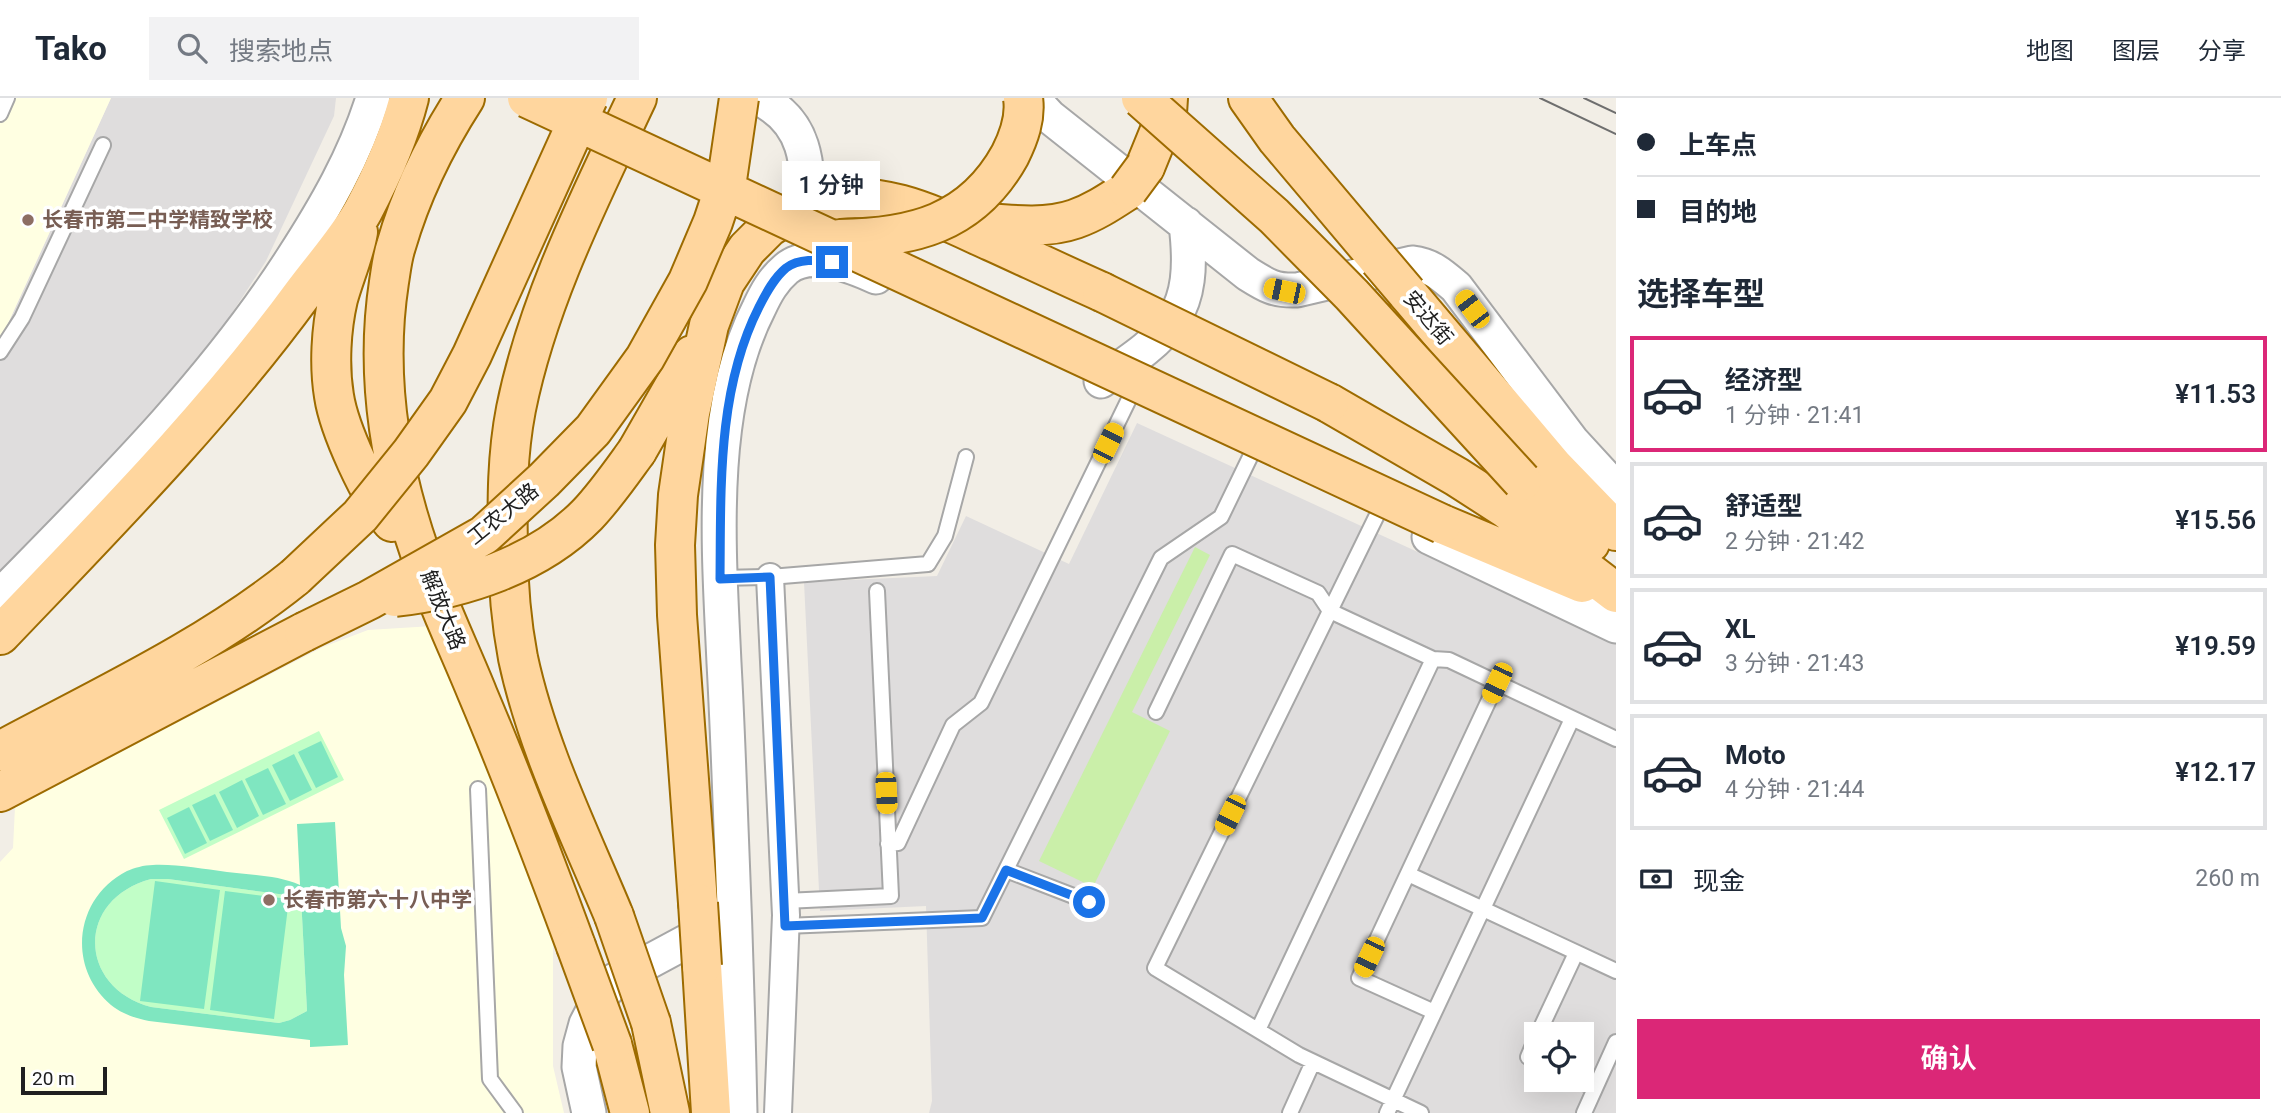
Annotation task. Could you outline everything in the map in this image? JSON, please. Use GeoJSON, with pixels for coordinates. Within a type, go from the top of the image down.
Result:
{"type":"FeatureCollection","features":[{"type":"Feature","properties":{"kind":"main road"},"geometry":{"type":"LineString","coordinates":[[0,635],[157,471],[281,323],[362,213],[403,122],[409,98]]}},
{"type":"Feature","properties":{"kind":"main road","name":"解放大路"},"geometry":{"type":"LineString","coordinates":[[465,98],[443,132],[395,247],[386,305],[383,355],[386,406],[399,477],[420,553],[527,814],[612,1044],[630,1113]]}},
{"type":"Feature","properties":{"kind":"main road"},"geometry":{"type":"LineString","coordinates":[[527,98],[822,249],[1442,524],[1616,595]]}},
{"type":"Feature","properties":{"kind":"main road"},"geometry":{"type":"LineString","coordinates":[[0,751],[199,643],[276,593],[360,516],[411,453],[448,401],[472,355],[588,98]]}},
{"type":"Feature","properties":{"kind":"main road"},"geometry":{"type":"LineString","coordinates":[[637,98],[587,205],[549,296],[528,361],[516,410],[506,486],[508,587],[518,657],[533,714],[557,780],[614,916],[651,1023],[670,1113]]}},
{"type":"Feature","properties":{"kind":"main road","name":"工农大路"},"geometry":{"type":"LineString","coordinates":[[0,792],[369,600],[484,535],[544,480],[600,419],[645,358],[688,281],[727,180],[739,98]]}},
{"type":"Feature","properties":{"kind":"main road"},"geometry":{"type":"LineString","coordinates":[[822,249],[918,231],[963,210],[1002,169],[1020,136],[1023,98]]}},
{"type":"Feature","properties":{"kind":"main road"},"geometry":{"type":"LineString","coordinates":[[1141,98],[1274,216],[1352,295],[1522,481],[1582,537],[1616,559]]}},
{"type":"Feature","properties":{"kind":"main road"},"geometry":{"type":"LineString","coordinates":[[945,220],[1042,225],[1073,220],[1103,207],[1137,178],[1167,113],[1168,98]]}},
{"type":"Feature","properties":{"kind":"main road","name":"安达街"},"geometry":{"type":"LineString","coordinates":[[1248,98],[1277,139],[1553,467],[1616,531]]}},
{"type":"Feature","properties":{"kind":"main road"},"geometry":{"type":"LineString","coordinates":[[711,1113],[678,629],[675,545],[678,495],[709,326],[725,282],[747,249],[769,227],[808,206],[843,197],[900,203],[945,220],[1102,292],[1328,403],[1457,477],[1505,508],[1616,595]]}},
{"type":"Feature","properties":{"kind":"main road"},"geometry":{"type":"LineString","coordinates":[[362,213],[356,243],[338,300],[332,348],[334,397],[350,445],[381,509],[420,553]]}},
{"type":"Feature","properties":{"kind":"main road"},"geometry":{"type":"LineString","coordinates":[[369,600],[419,594],[472,581],[526,559],[555,541],[585,517],[611,488],[637,451],[709,326]]}},
{"type":"Feature","properties":{"kind":"street"},"geometry":{"type":"LineString","coordinates":[[0,596],[129,465],[261,308],[346,168],[373,98]]}},
{"type":"Feature","properties":{"kind":"street"},"geometry":{"type":"LineString","coordinates":[[758,98],[780,111],[798,134],[822,249],[832,262],[864,272],[1101,381],[1616,626]]}},
{"type":"Feature","properties":{"kind":"street"},"geometry":{"type":"LineString","coordinates":[[1032,98],[1051,117],[1269,288],[1297,290],[1412,263],[1425,265],[1438,272],[1456,287],[1572,441],[1616,489]]}},
{"type":"Feature","properties":{"kind":"street"},"geometry":{"type":"LineString","coordinates":[[1101,381],[1160,339],[1174,320],[1187,283],[1189,253],[1186,224]]}},
{"type":"Feature","properties":{"kind":"street"},"geometry":{"type":"LineString","coordinates":[[740,1113],[735,915],[720,579],[722,470],[726,421],[738,360],[751,322],[769,287],[788,267],[822,249]]}},
{"type":"Feature","properties":{"kind":"street"},"geometry":{"type":"LineString","coordinates":[[770,577],[785,914],[778,1113]]}},
{"type":"Feature","properties":{"kind":"street"},"geometry":{"type":"LineString","coordinates":[[589,1113],[579,1067],[580,1046],[586,1024],[599,999],[615,980],[735,915]]}},
{"type":"Feature","properties":{"kind":"lane"},"geometry":{"type":"LineString","coordinates":[[0,114],[8,98]]}},
{"type":"Feature","properties":{"kind":"lane"},"geometry":{"type":"LineString","coordinates":[[0,352],[23,318],[103,145]]}},
{"type":"Feature","properties":{"kind":"lane"},"geometry":{"type":"LineString","coordinates":[[888,844],[898,843],[953,725],[981,703],[1131,395]]}},
{"type":"Feature","properties":{"kind":"lane"},"geometry":{"type":"LineString","coordinates":[[785,914],[982,918],[1161,558],[1221,517],[1252,453]]}},
{"type":"Feature","properties":{"kind":"lane"},"geometry":{"type":"LineString","coordinates":[[720,579],[928,564],[945,536],[966,457]]}},
{"type":"Feature","properties":{"kind":"lane"},"geometry":{"type":"LineString","coordinates":[[1378,513],[1155,968],[1390,1106],[1421,1113]]}},
{"type":"Feature","properties":{"kind":"lane"},"geometry":{"type":"LineString","coordinates":[[1156,712],[1232,554],[1318,593],[1330,611],[1433,659],[1449,660],[1616,739]]}},
{"type":"Feature","properties":{"kind":"lane"},"geometry":{"type":"LineString","coordinates":[[785,914],[891,896],[877,591]]}},
{"type":"Feature","properties":{"kind":"lane"},"geometry":{"type":"LineString","coordinates":[[1258,1030],[1433,659]]}},
{"type":"Feature","properties":{"kind":"lane"},"geometry":{"type":"LineString","coordinates":[[1434,1012],[1359,978],[1497,683]]}},
{"type":"Feature","properties":{"kind":"lane"},"geometry":{"type":"LineString","coordinates":[[1390,1106],[1572,719]]}},
{"type":"Feature","properties":{"kind":"lane"},"geometry":{"type":"LineString","coordinates":[[478,789],[490,1079],[515,1113]]}},
{"type":"Feature","properties":{"kind":"lane"},"geometry":{"type":"LineString","coordinates":[[1006,870],[1089,902]]}},
{"type":"Feature","properties":{"kind":"lane"},"geometry":{"type":"LineString","coordinates":[[1408,874],[1616,971]]}},
{"type":"Feature","properties":{"kind":"lane"},"geometry":{"type":"LineString","coordinates":[[1544,1022],[1576,953]]}},
{"type":"Feature","properties":{"kind":"lane"},"geometry":{"type":"LineString","coordinates":[[1584,1113],[1616,1042]]}},
{"type":"Feature","properties":{"kind":"lane"},"geometry":{"type":"LineString","coordinates":[[1290,1113],[1313,1062]]}},
{"type":"Feature","properties":{"kind":"shaded area","name":"长春市第二中学精致学校"},"geometry":{"type":"Polygon","coordinates":[[[0,98],[111,98],[0,341],[0,98]]]}},
{"type":"Feature","properties":{"kind":"shaded area"},"geometry":{"type":"Polygon","coordinates":[[[111,98],[336,98],[334,116],[266,261],[202,359],[81,492],[0,571],[0,341],[111,98]]]}},
{"type":"Feature","properties":{"kind":"shaded area"},"geometry":{"type":"Polygon","coordinates":[[[1137,423],[1616,643],[1616,1113],[929,1113],[932,1101],[926,906],[820,911],[804,582],[937,576],[966,516],[1069,564],[1137,423]]]}},
{"type":"Feature","properties":{"kind":"shaded area","name":"长春市第六十八中学"},"geometry":{"type":"Polygon","coordinates":[[[433,626],[553,939],[553,1066],[564,1113],[0,1113],[0,862],[13,848],[15,807],[323,647],[368,630],[433,626]]]}},
{"type":"Feature","properties":{"kind":"green space"},"geometry":{"type":"Polygon","coordinates":[[[1195,547],[1210,555],[1132,712],[1170,731],[1093,887],[1039,861],[1195,547]]]}},
{"type":"Feature","properties":{"kind":"green space"},"geometry":{"type":"Polygon","coordinates":[[[319,731],[344,780],[184,859],[159,810],[319,731]]]}},
{"type":"Feature","properties":{"kind":"green space"},"geometry":{"type":"Polygon","coordinates":[[[321,741],[338,777],[316,788],[298,752],[321,741]]]}},
{"type":"Feature","properties":{"kind":"green space"},"geometry":{"type":"Polygon","coordinates":[[[294,754],[312,790],[290,801],[272,765],[294,754]]]}},
{"type":"Feature","properties":{"kind":"green space"},"geometry":{"type":"Polygon","coordinates":[[[268,768],[286,804],[263,815],[245,779],[268,768]]]}},
{"type":"Feature","properties":{"kind":"green space"},"geometry":{"type":"Polygon","coordinates":[[[242,780],[259,816],[237,828],[219,792],[242,780]]]}},
{"type":"Feature","properties":{"kind":"green space"},"geometry":{"type":"Polygon","coordinates":[[[215,794],[233,830],[210,841],[192,805],[215,794]]]}},
{"type":"Feature","properties":{"kind":"green space"},"geometry":{"type":"Polygon","coordinates":[[[189,807],[207,843],[185,854],[167,818],[189,807]]]}},
{"type":"Feature","properties":{"kind":"green space"},"geometry":{"type":"Polygon","coordinates":[[[335,822],[341,928],[346,946],[344,975],[348,1045],[310,1047],[310,1040],[149,1021],[134,1017],[111,1005],[87,972],[83,953],[87,915],[96,898],[110,883],[127,871],[162,865],[264,876],[300,885],[297,824],[335,822]],[[151,879],[126,889],[109,905],[99,923],[95,943],[99,963],[109,981],[127,997],[151,1007],[279,1023],[307,1011],[301,897],[151,879]]]}},
{"type":"Feature","properties":{"kind":"green space"},"geometry":{"type":"Polygon","coordinates":[[[151,879],[301,897],[307,1011],[279,1023],[151,1007],[127,997],[109,981],[99,963],[95,943],[99,923],[109,905],[126,889],[151,879]]]}},
{"type":"Feature","properties":{"kind":"green space"},"geometry":{"type":"Polygon","coordinates":[[[155,881],[220,890],[204,1009],[140,1001],[155,881]]]}},
{"type":"Feature","properties":{"kind":"green space"},"geometry":{"type":"Polygon","coordinates":[[[225,891],[289,899],[274,1019],[210,1010],[225,891]]]}},
{"type":"Feature","properties":{"kind":"tram line"},"geometry":{"type":"LineString","coordinates":[[1540,98],[1616,134]]}},
{"type":"Feature","properties":{"kind":"tram line"},"geometry":{"type":"LineString","coordinates":[[1584,98],[1616,113]]}},
{"type":"Feature","properties":{"kind":"place","name":"长春市第二中学精致学校"},"geometry":{"type":"Point","coordinates":[28,220]}},
{"type":"Feature","properties":{"kind":"place","name":"长春市第六十八中学"},"geometry":{"type":"Point","coordinates":[269,900]}},
{"type":"Feature","properties":{"kind":"route"},"geometry":{"type":"LineString","coordinates":[[832,262],[809,260],[788,267],[769,287],[751,322],[738,360],[726,421],[721,483],[720,579],[770,577],[785,926],[982,918],[1006,870],[1089,902]]}}]}
